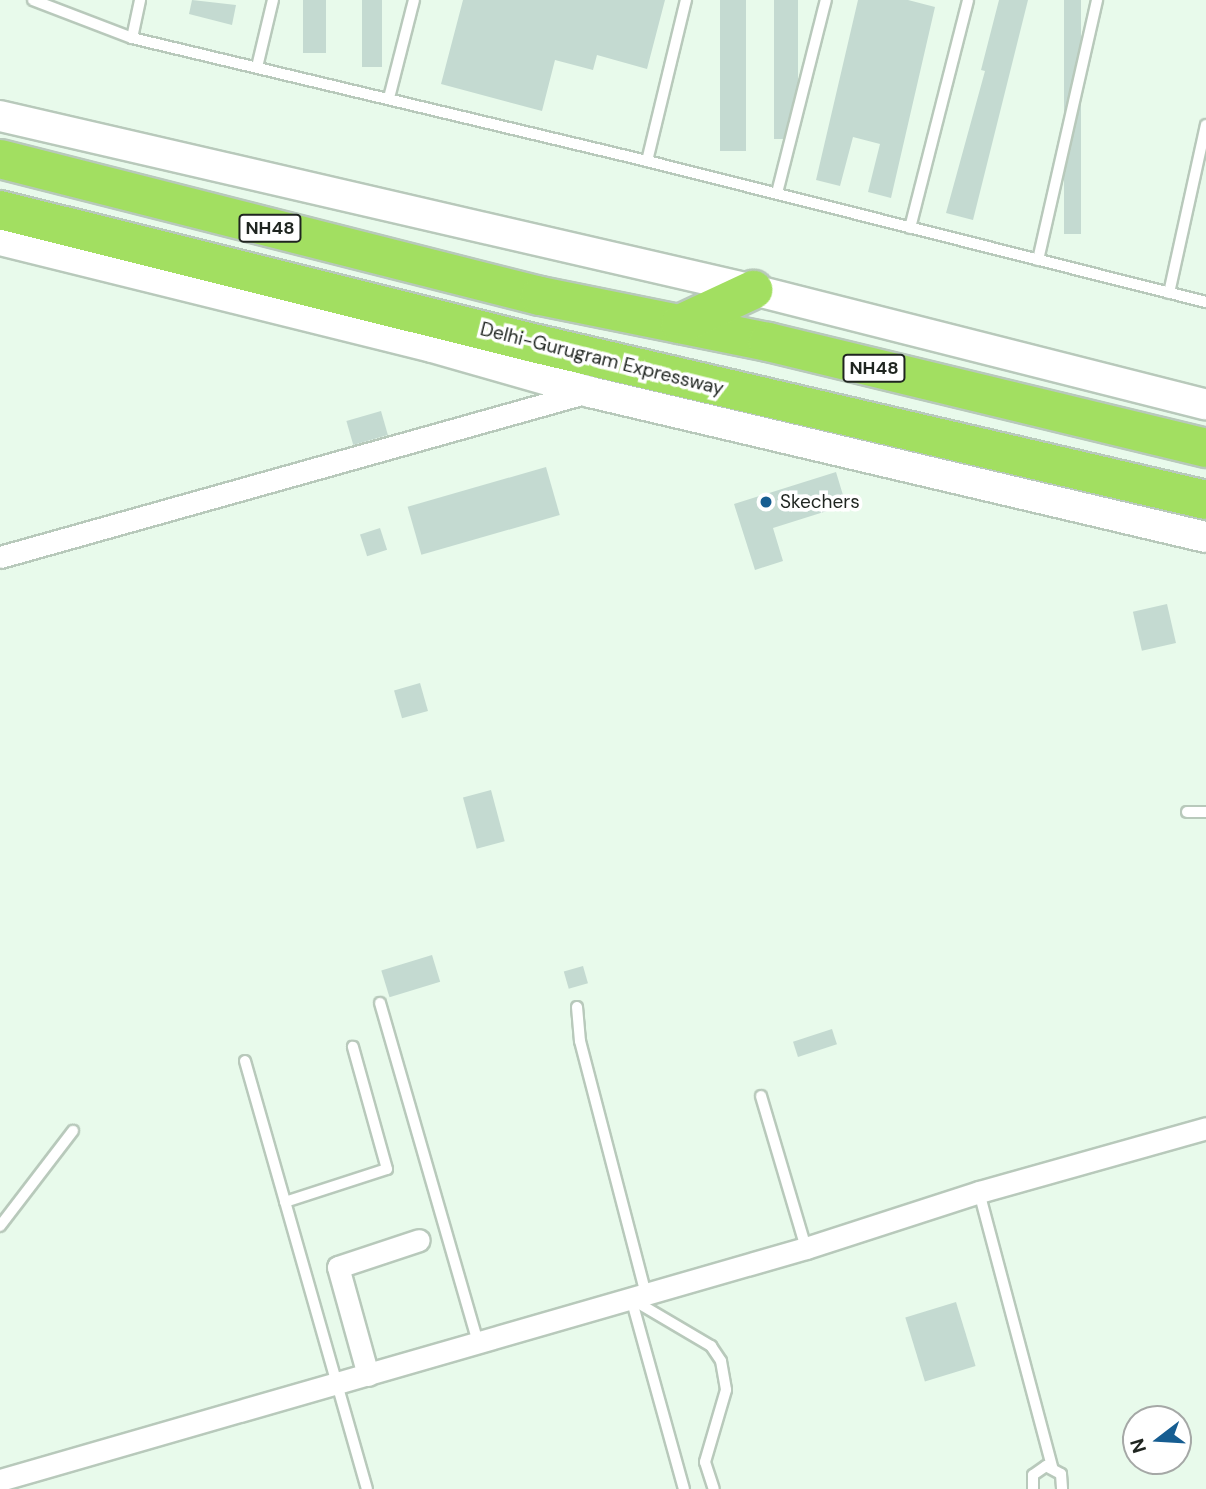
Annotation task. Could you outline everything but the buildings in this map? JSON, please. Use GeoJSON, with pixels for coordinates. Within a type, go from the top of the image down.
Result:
{"type":"FeatureCollection","features":[{"type":"Feature","properties":{"kind":"highway","name":"NH48"},"geometry":{"type":"LineString","coordinates":[[0,159],[540,296],[680,324],[1206,447]]}},
{"type":"Feature","properties":{"kind":"highway","name":"Delhi-Gurugram Expressway"},"geometry":{"type":"LineString","coordinates":[[0,210],[547,346],[1206,500]]}},
{"type":"Feature","properties":{"kind":"highway"},"geometry":{"type":"LineString","coordinates":[[680,324],[753,290]]}},
{"type":"Feature","properties":{"kind":"main road"},"geometry":{"type":"LineString","coordinates":[[0,116],[753,290],[1206,405]]}},
{"type":"Feature","properties":{"kind":"main road"},"geometry":{"type":"LineString","coordinates":[[0,240],[432,348],[590,392],[1206,537]]}},
{"type":"Feature","properties":{"kind":"street"},"geometry":{"type":"LineString","coordinates":[[0,557],[590,392]]}},
{"type":"Feature","properties":{"kind":"street"},"geometry":{"type":"LineString","coordinates":[[0,1480],[806,1248],[979,1192],[1206,1128]]}},
{"type":"Feature","properties":{"kind":"street"},"geometry":{"type":"LineString","coordinates":[[368,1375],[338,1267],[419,1240]]}},
{"type":"Feature","properties":{"kind":"lane"},"geometry":{"type":"LineString","coordinates":[[33,0],[132,38],[777,192],[1206,302]]}},
{"type":"Feature","properties":{"kind":"lane"},"geometry":{"type":"LineString","coordinates":[[132,38],[140,0]]}},
{"type":"Feature","properties":{"kind":"lane"},"geometry":{"type":"LineString","coordinates":[[257,67],[273,0]]}},
{"type":"Feature","properties":{"kind":"lane"},"geometry":{"type":"LineString","coordinates":[[389,99],[414,0]]}},
{"type":"Feature","properties":{"kind":"lane"},"geometry":{"type":"LineString","coordinates":[[647,161],[687,0]]}},
{"type":"Feature","properties":{"kind":"lane"},"geometry":{"type":"LineString","coordinates":[[777,192],[826,0]]}},
{"type":"Feature","properties":{"kind":"lane"},"geometry":{"type":"LineString","coordinates":[[910,228],[968,0]]}},
{"type":"Feature","properties":{"kind":"lane"},"geometry":{"type":"LineString","coordinates":[[1038,260],[1097,0]]}},
{"type":"Feature","properties":{"kind":"lane"},"geometry":{"type":"LineString","coordinates":[[1168,293],[1206,125]]}},
{"type":"Feature","properties":{"kind":"lane"},"geometry":{"type":"LineString","coordinates":[[1187,812],[1206,812]]}},
{"type":"Feature","properties":{"kind":"lane"},"geometry":{"type":"LineString","coordinates":[[380,1003],[478,1342]]}},
{"type":"Feature","properties":{"kind":"lane"},"geometry":{"type":"LineString","coordinates":[[577,1007],[580,1041],[684,1489]]}},
{"type":"Feature","properties":{"kind":"lane"},"geometry":{"type":"LineString","coordinates":[[285,1202],[387,1169],[353,1047]]}},
{"type":"Feature","properties":{"kind":"lane"},"geometry":{"type":"LineString","coordinates":[[245,1061],[367,1489]]}},
{"type":"Feature","properties":{"kind":"lane"},"geometry":{"type":"LineString","coordinates":[[761,1096],[806,1248]]}},
{"type":"Feature","properties":{"kind":"lane"},"geometry":{"type":"LineString","coordinates":[[0,1226],[73,1130]]}},
{"type":"Feature","properties":{"kind":"lane"},"geometry":{"type":"LineString","coordinates":[[979,1192],[1052,1467],[1061,1474],[1062,1489]]}},
{"type":"Feature","properties":{"kind":"lane"},"geometry":{"type":"LineString","coordinates":[[638,1296],[711,1346],[721,1361],[726,1390],[705,1462],[714,1489]]}},
{"type":"Feature","properties":{"kind":"lane"},"geometry":{"type":"LineString","coordinates":[[1033,1489],[1036,1470],[1052,1467]]}},
{"type":"Feature","properties":{"kind":"place","name":"Skechers"},"geometry":{"type":"Point","coordinates":[766,502]}}]}
